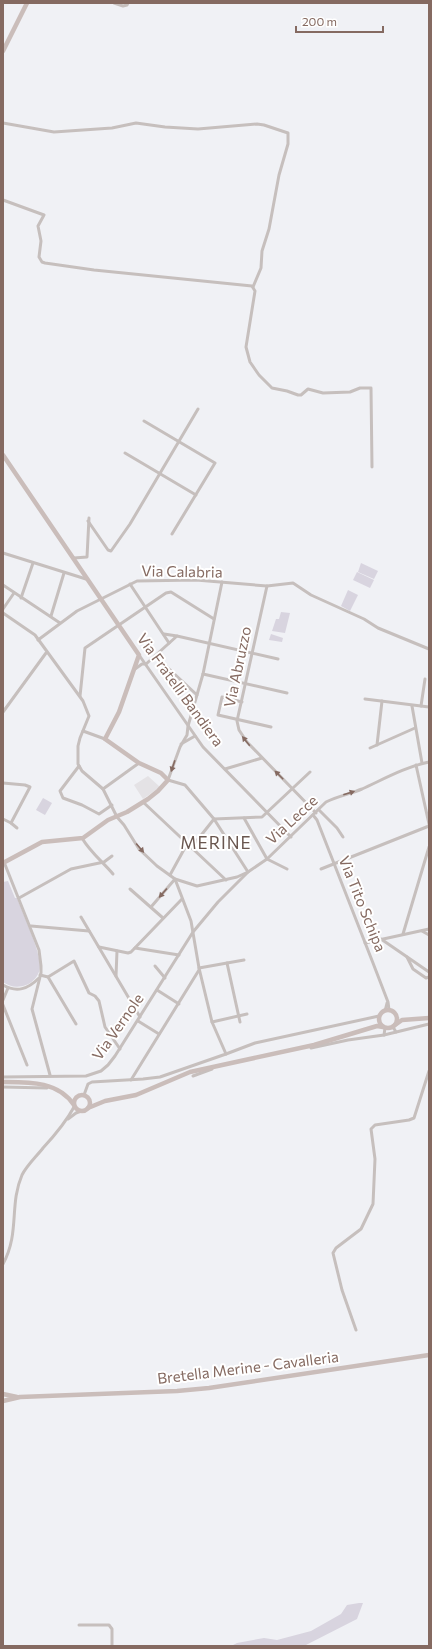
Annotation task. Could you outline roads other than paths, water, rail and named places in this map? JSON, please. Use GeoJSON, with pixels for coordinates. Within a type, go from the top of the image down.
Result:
{"type":"FeatureCollection","features":[{"type":"Feature","properties":{"kind":"street"},"geometry":{"type":"LineString","coordinates":[[3,52],[28,3]]}},
{"type":"Feature","properties":{"kind":"street"},"geometry":{"type":"LineString","coordinates":[[114,3],[123,6],[128,5],[128,3]]}},
{"type":"Feature","properties":{"kind":"street"},"geometry":{"type":"LineString","coordinates":[[3,123],[54,132],[112,128],[136,123],[198,129],[258,124],[288,133],[288,144],[279,174],[269,229],[262,251],[261,268],[253,287],[254,294],[246,347],[248,357],[256,372],[272,388],[298,395],[301,395],[308,390],[323,393],[350,392],[360,388],[371,388],[372,467]]}},
{"type":"Feature","properties":{"kind":"street"},"geometry":{"type":"LineString","coordinates":[[3,200],[44,215],[38,226],[41,241],[39,257],[42,262],[94,270],[253,287]]}},
{"type":"Feature","properties":{"kind":"street"},"geometry":{"type":"LineString","coordinates":[[74,558],[87,557],[88,519],[108,550],[111,551],[130,524],[198,409]]}},
{"type":"Feature","properties":{"kind":"street"},"geometry":{"type":"LineString","coordinates":[[144,421],[215,463],[172,534]]}},
{"type":"Feature","properties":{"kind":"street"},"geometry":{"type":"LineString","coordinates":[[125,453],[196,495]]}},
{"type":"Feature","properties":{"kind":"street","name":"Via Fratelli Bandiera"},"geometry":{"type":"LineString","coordinates":[[3,455],[203,747],[291,837]]}},
{"type":"Feature","properties":{"kind":"street"},"geometry":{"type":"LineString","coordinates":[[3,553],[64,573],[88,579]]}},
{"type":"Feature","properties":{"kind":"street"},"geometry":{"type":"LineString","coordinates":[[22,598],[33,562]]}},
{"type":"Feature","properties":{"kind":"street"},"geometry":{"type":"LineString","coordinates":[[51,616],[64,573]]}},
{"type":"Feature","properties":{"kind":"street","name":"Via Calabria"},"geometry":{"type":"LineString","coordinates":[[38,640],[77,611],[130,584],[141,580],[196,580],[267,586],[293,583],[311,595],[364,619],[378,628],[429,649]]}},
{"type":"Feature","properties":{"kind":"street"},"geometry":{"type":"LineString","coordinates":[[50,1075],[32,1009],[42,966],[41,958],[31,926],[3,862],[42,842],[82,838],[108,820],[117,817],[143,802],[158,791],[168,780],[181,744],[187,735],[188,726],[203,674],[222,582]]}},
{"type":"Feature","properties":{"kind":"street"},"geometry":{"type":"LineString","coordinates":[[130,584],[169,643]]}},
{"type":"Feature","properties":{"kind":"street"},"geometry":{"type":"LineString","coordinates":[[3,585],[60,623]]}},
{"type":"Feature","properties":{"kind":"street","name":"Via Abruzzo"},"geometry":{"type":"LineString","coordinates":[[267,586],[238,720],[271,727]]}},
{"type":"Feature","properties":{"kind":"street"},"geometry":{"type":"LineString","coordinates":[[80,696],[85,648],[169,592],[214,619]]}},
{"type":"Feature","properties":{"kind":"street"},"geometry":{"type":"LineString","coordinates":[[3,609],[14,593]]}},
{"type":"Feature","properties":{"kind":"street"},"geometry":{"type":"LineString","coordinates":[[3,613],[35,635],[46,653],[80,696],[87,709],[89,716],[78,746],[79,766],[86,774],[103,788],[139,763]]}},
{"type":"Feature","properties":{"kind":"street"},"geometry":{"type":"LineString","coordinates":[[164,634],[278,659]]}},
{"type":"Feature","properties":{"kind":"street"},"geometry":{"type":"LineString","coordinates":[[134,670],[138,666],[146,664],[177,636]]}},
{"type":"Feature","properties":{"kind":"street"},"geometry":{"type":"LineString","coordinates":[[3,712],[46,653]]}},
{"type":"Feature","properties":{"kind":"street"},"geometry":{"type":"LineString","coordinates":[[105,739],[119,712],[139,655]]}},
{"type":"Feature","properties":{"kind":"street"},"geometry":{"type":"LineString","coordinates":[[155,656],[197,695]]}},
{"type":"Feature","properties":{"kind":"street"},"geometry":{"type":"LineString","coordinates":[[203,674],[287,693]]}},
{"type":"Feature","properties":{"kind":"street"},"geometry":{"type":"LineString","coordinates":[[421,706],[425,679]]}},
{"type":"Feature","properties":{"kind":"street"},"geometry":{"type":"LineString","coordinates":[[242,702],[222,697],[218,716],[238,720],[239,730],[243,738],[316,813],[337,828],[343,837]]}},
{"type":"Feature","properties":{"kind":"street"},"geometry":{"type":"LineString","coordinates":[[364,699],[429,707]]}},
{"type":"Feature","properties":{"kind":"street"},"geometry":{"type":"LineString","coordinates":[[377,745],[382,701]]}},
{"type":"Feature","properties":{"kind":"street"},"geometry":{"type":"LineString","coordinates":[[412,706],[422,763]]}},
{"type":"Feature","properties":{"kind":"street"},"geometry":{"type":"LineString","coordinates":[[370,748],[415,728]]}},
{"type":"Feature","properties":{"kind":"street"},"geometry":{"type":"LineString","coordinates":[[83,731],[105,739],[139,763],[161,773],[168,780],[185,785],[214,819],[248,872]]}},
{"type":"Feature","properties":{"kind":"street"},"geometry":{"type":"LineString","coordinates":[[181,744],[195,736]]}},
{"type":"Feature","properties":{"kind":"street"},"geometry":{"type":"LineString","coordinates":[[225,769],[262,758]]}},
{"type":"Feature","properties":{"kind":"street","name":"Via Lecce"},"geometry":{"type":"LineString","coordinates":[[103,788],[117,817],[124,825],[139,849],[175,879],[197,886],[237,877],[268,859],[326,802],[336,797],[361,789],[387,776],[422,763],[429,762]]}},
{"type":"Feature","properties":{"kind":"street"},"geometry":{"type":"LineString","coordinates":[[321,869],[429,825],[416,765]]}},
{"type":"Feature","properties":{"kind":"street"},"geometry":{"type":"LineString","coordinates":[[79,766],[60,791],[63,798],[82,805],[99,814],[112,805]]}},
{"type":"Feature","properties":{"kind":"street"},"geometry":{"type":"LineString","coordinates":[[191,848],[214,819],[262,817],[310,772]]}},
{"type":"Feature","properties":{"kind":"street"},"geometry":{"type":"LineString","coordinates":[[4,785],[25,785],[30,787],[11,823]]}},
{"type":"Feature","properties":{"kind":"street"},"geometry":{"type":"LineString","coordinates":[[143,802],[226,880]]}},
{"type":"Feature","properties":{"kind":"street","name":"Via Tito Schipa"},"geometry":{"type":"LineString","coordinates":[[316,813],[334,864],[388,1002],[387,1010]]}},
{"type":"Feature","properties":{"kind":"street"},"geometry":{"type":"LineString","coordinates":[[244,818],[268,859],[287,869]]}},
{"type":"Feature","properties":{"kind":"street"},"geometry":{"type":"LineString","coordinates":[[3,819],[17,828]]}},
{"type":"Feature","properties":{"kind":"street"},"geometry":{"type":"LineString","coordinates":[[82,838],[88,849],[104,862],[113,874]]}},
{"type":"Feature","properties":{"kind":"street"},"geometry":{"type":"LineString","coordinates":[[170,875],[186,844]]}},
{"type":"Feature","properties":{"kind":"street"},"geometry":{"type":"LineString","coordinates":[[403,934],[429,847]]}},
{"type":"Feature","properties":{"kind":"street"},"geometry":{"type":"LineString","coordinates":[[19,898],[71,869],[104,862],[112,856]]}},
{"type":"Feature","properties":{"kind":"street","name":"Via Vernole"},"geometry":{"type":"LineString","coordinates":[[3,1077],[50,1075],[81,1076],[96,1073],[108,1065],[138,1021],[193,931],[218,902],[248,872]]}},
{"type":"Feature","properties":{"kind":"street"},"geometry":{"type":"LineString","coordinates":[[175,879],[191,921],[199,969],[212,1022],[226,1054]]}},
{"type":"Feature","properties":{"kind":"street"},"geometry":{"type":"LineString","coordinates":[[151,907],[175,879]]}},
{"type":"Feature","properties":{"kind":"street"},"geometry":{"type":"LineString","coordinates":[[130,889],[163,918]]}},
{"type":"Feature","properties":{"kind":"street"},"geometry":{"type":"LineString","coordinates":[[99,947],[128,953],[135,948],[182,899]]}},
{"type":"Feature","properties":{"kind":"street"},"geometry":{"type":"LineString","coordinates":[[81,918],[140,1017]]}},
{"type":"Feature","properties":{"kind":"street"},"geometry":{"type":"LineString","coordinates":[[31,926],[89,931]]}},
{"type":"Feature","properties":{"kind":"street"},"geometry":{"type":"LineString","coordinates":[[365,943],[429,929]]}},
{"type":"Feature","properties":{"kind":"street"},"geometry":{"type":"LineString","coordinates":[[422,930],[429,935]]}},
{"type":"Feature","properties":{"kind":"street"},"geometry":{"type":"LineString","coordinates":[[381,939],[429,972]]}},
{"type":"Feature","properties":{"kind":"street"},"geometry":{"type":"LineString","coordinates":[[135,948],[179,955]]}},
{"type":"Feature","properties":{"kind":"street"},"geometry":{"type":"LineString","coordinates":[[116,976],[117,951]]}},
{"type":"Feature","properties":{"kind":"street"},"geometry":{"type":"LineString","coordinates":[[407,957],[413,969],[426,978],[429,977]]}},
{"type":"Feature","properties":{"kind":"street"},"geometry":{"type":"LineString","coordinates":[[131,1080],[179,1004],[199,969],[244,960]]}},
{"type":"Feature","properties":{"kind":"street"},"geometry":{"type":"LineString","coordinates":[[3,985],[8,988],[23,989],[30,986],[39,977],[48,977],[74,961],[89,993],[95,996],[99,1001],[105,1027],[120,1049]]}},
{"type":"Feature","properties":{"kind":"street"},"geometry":{"type":"LineString","coordinates":[[227,963],[240,1022]]}},
{"type":"Feature","properties":{"kind":"street"},"geometry":{"type":"LineString","coordinates":[[154,966],[165,978]]}},
{"type":"Feature","properties":{"kind":"street"},"geometry":{"type":"LineString","coordinates":[[48,977],[76,1024]]}},
{"type":"Feature","properties":{"kind":"street"},"geometry":{"type":"LineString","coordinates":[[3,1000],[8,988]]}},
{"type":"Feature","properties":{"kind":"street"},"geometry":{"type":"LineString","coordinates":[[157,990],[179,1004]]}},
{"type":"Feature","properties":{"kind":"street"},"geometry":{"type":"LineString","coordinates":[[3,1005],[27,1065]]}},
{"type":"Feature","properties":{"kind":"street"},"geometry":{"type":"LineString","coordinates":[[367,1029],[387,1010],[396,1015],[410,1019]]}},
{"type":"Feature","properties":{"kind":"street"},"geometry":{"type":"LineString","coordinates":[[212,1022],[247,1014]]}},
{"type":"Feature","properties":{"kind":"street"},"geometry":{"type":"LineString","coordinates":[[396,1015],[397,1020],[394,1026],[396,1032]]}},
{"type":"Feature","properties":{"kind":"street"},"geometry":{"type":"LineString","coordinates":[[379,1018],[384,1028],[384,1035]]}},
{"type":"Feature","properties":{"kind":"street"},"geometry":{"type":"LineString","coordinates":[[84,1095],[88,1084],[92,1082],[160,1077],[255,1043],[379,1018]]}},
{"type":"Feature","properties":{"kind":"street"},"geometry":{"type":"LineString","coordinates":[[62,1093],[77,1096],[84,1095],[94,1101],[105,1101],[136,1095],[190,1072],[314,1044],[377,1026],[384,1028],[394,1026],[402,1020],[429,1018]]}},
{"type":"Feature","properties":{"kind":"street"},"geometry":{"type":"LineString","coordinates":[[138,1021],[159,1034]]}},
{"type":"Feature","properties":{"kind":"street"},"geometry":{"type":"LineString","coordinates":[[193,1076],[233,1064],[348,1040],[384,1035],[429,1024]]}},
{"type":"Feature","properties":{"kind":"street"},"geometry":{"type":"LineString","coordinates":[[356,1330],[342,1290],[333,1253],[336,1248],[361,1229],[373,1204],[375,1154],[371,1129],[375,1125],[414,1118],[429,1071]]}},
{"type":"Feature","properties":{"kind":"street"},"geometry":{"type":"LineString","coordinates":[[3,1082],[30,1082],[48,1085],[62,1093],[81,1111]]}},
{"type":"Feature","properties":{"kind":"street"},"geometry":{"type":"LineString","coordinates":[[3,1087],[52,1088]]}},
{"type":"Feature","properties":{"kind":"street"},"geometry":{"type":"LineString","coordinates":[[67,1120],[74,1106],[74,1100],[77,1096]]}},
{"type":"Feature","properties":{"kind":"street"},"geometry":{"type":"LineString","coordinates":[[88,1108],[90,1104],[89,1099]]}},
{"type":"Feature","properties":{"kind":"street"},"geometry":{"type":"LineString","coordinates":[[3,1264],[12,1242],[16,1192],[22,1174],[30,1162],[67,1120],[76,1113],[105,1101]]}},
{"type":"Feature","properties":{"kind":"street","name":"Bretella Merine - Cavalleria"},"geometry":{"type":"LineString","coordinates":[[3,1401],[20,1397],[177,1391],[209,1388],[429,1355]]}},
{"type":"Feature","properties":{"kind":"street","name":"Bretella Merine - Cavalleria"},"geometry":{"type":"LineString","coordinates":[[3,1394],[20,1397]]}},
{"type":"Feature","properties":{"kind":"street"},"geometry":{"type":"LineString","coordinates":[[78,1625],[109,1625],[112,1629],[112,1646]]}},
{"type":"Feature","properties":{"kind":"district","name":"MERINE"},"geometry":{"type":"Point","coordinates":[216,843]}}]}
